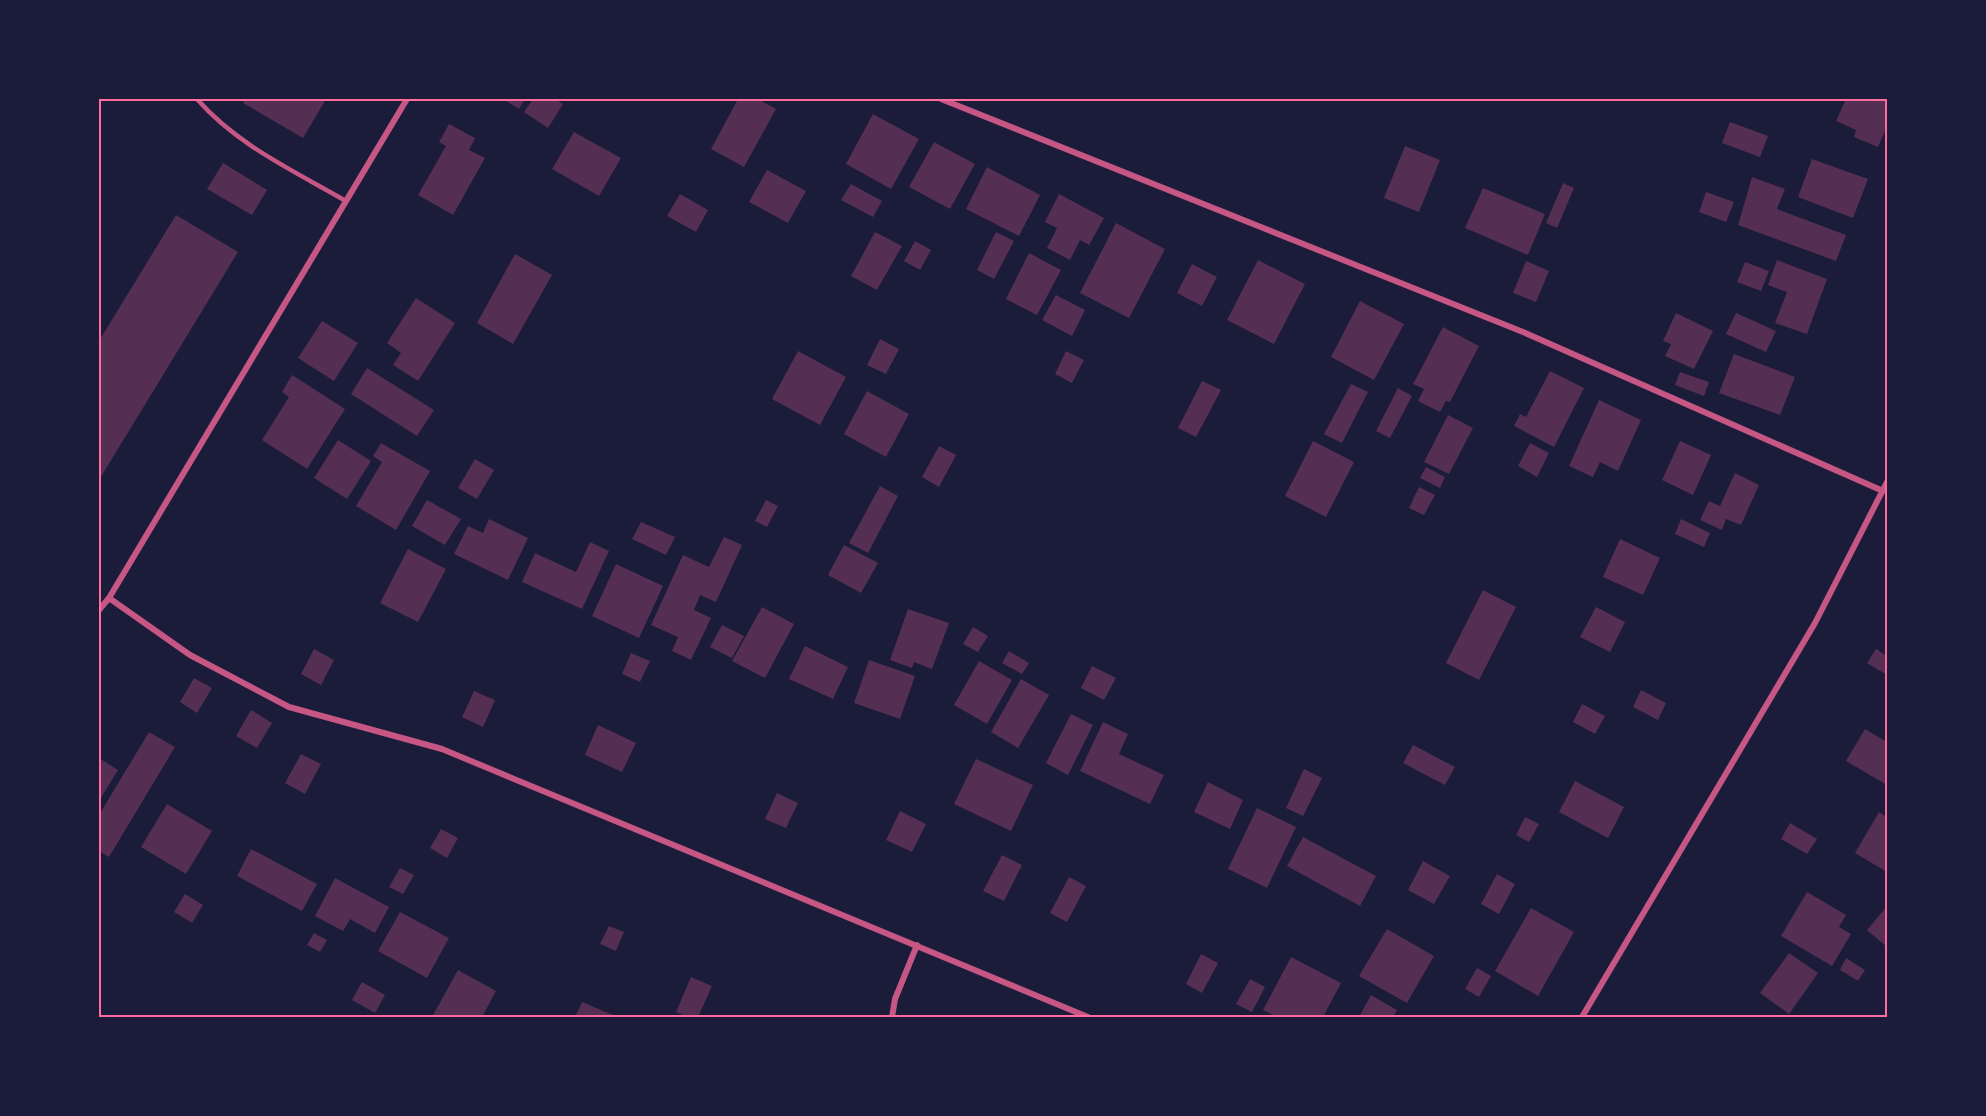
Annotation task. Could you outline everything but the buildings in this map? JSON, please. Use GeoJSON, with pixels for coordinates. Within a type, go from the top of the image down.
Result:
{"type":"FeatureCollection","features":[{"type":"Feature","properties":{"kind":"street"},"geometry":{"type":"LineString","coordinates":[[99,610],[109,598],[407,99]]}},
{"type":"Feature","properties":{"kind":"street"},"geometry":{"type":"LineString","coordinates":[[941,99],[1523,332],[1883,491]]}},
{"type":"Feature","properties":{"kind":"street"},"geometry":{"type":"LineString","coordinates":[[1582,1017],[1815,622],[1887,482]]}},
{"type":"Feature","properties":{"kind":"street"},"geometry":{"type":"LineString","coordinates":[[109,598],[190,655],[289,707],[442,749],[1088,1017]]}},
{"type":"Feature","properties":{"kind":"street"},"geometry":{"type":"LineString","coordinates":[[892,1017],[895,999],[917,945]]}},
{"type":"Feature","properties":{"kind":"lane"},"geometry":{"type":"LineString","coordinates":[[197,99],[209,113],[254,149],[346,201]]}}]}
